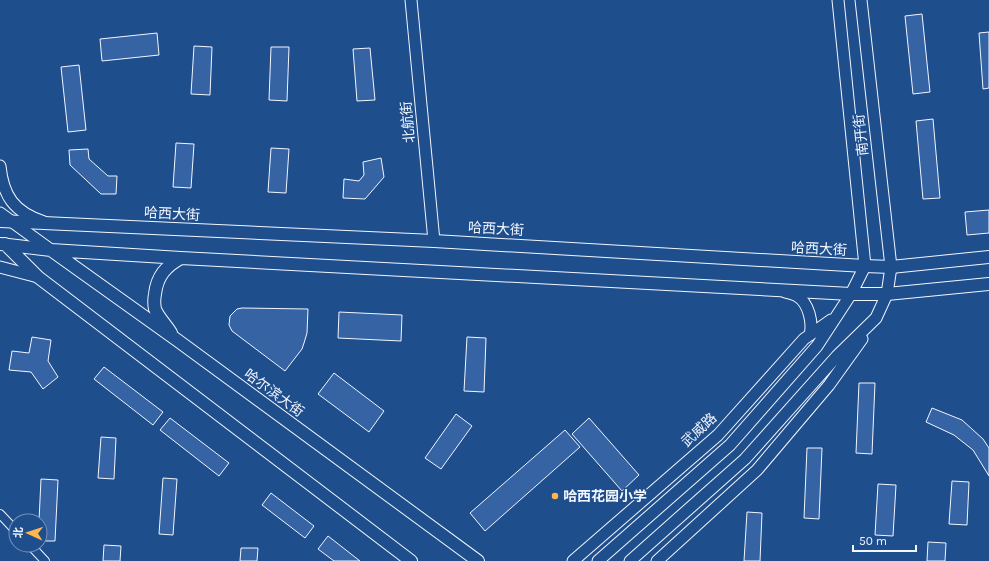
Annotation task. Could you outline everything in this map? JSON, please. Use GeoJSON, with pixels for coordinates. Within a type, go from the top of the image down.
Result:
{"type":"FeatureCollection","features":[{"type":"Feature","properties":{"kind":"main road","name":"北航街"},"geometry":{"type":"LineString","coordinates":[[411,0],[434,241]]}},
{"type":"Feature","properties":{"kind":"main road","name":"南开街"},"geometry":{"type":"LineString","coordinates":[[838,0],[865,266]]}},
{"type":"Feature","properties":{"kind":"main road","name":"南开街"},"geometry":{"type":"LineString","coordinates":[[861,0],[891,267]]}},
{"type":"Feature","properties":{"kind":"main road"},"geometry":{"type":"LineString","coordinates":[[0,166],[3,185],[10,201],[24,213],[35,219],[48,223]]}},
{"type":"Feature","properties":{"kind":"main road"},"geometry":{"type":"LineString","coordinates":[[0,213],[5,221],[51,250]]}},
{"type":"Feature","properties":{"kind":"main road","name":"哈西大街"},"geometry":{"type":"LineString","coordinates":[[5,221],[434,241],[891,267],[989,257]]}},
{"type":"Feature","properties":{"kind":"main road"},"geometry":{"type":"LineString","coordinates":[[2,243],[51,250],[181,258],[851,294],[887,294],[989,284]]}},
{"type":"Feature","properties":{"kind":"main road"},"geometry":{"type":"LineString","coordinates":[[2,243],[38,277],[411,561]]}},
{"type":"Feature","properties":{"kind":"main road","name":"哈尔滨大街"},"geometry":{"type":"LineString","coordinates":[[51,250],[177,340],[478,561]]}},
{"type":"Feature","properties":{"kind":"main road"},"geometry":{"type":"LineString","coordinates":[[177,340],[156,310],[154,300],[159,276],[166,267],[181,258]]}},
{"type":"Feature","properties":{"kind":"main road","name":"武威路"},"geometry":{"type":"LineString","coordinates":[[598,561],[730,445],[817,346],[851,294],[865,266]]}},
{"type":"Feature","properties":{"kind":"main road"},"geometry":{"type":"LineString","coordinates":[[657,561],[757,470],[829,385],[876,318],[887,294],[891,267]]}},
{"type":"Feature","properties":{"kind":"main road"},"geometry":{"type":"LineString","coordinates":[[0,268],[38,277]]}},
{"type":"Feature","properties":{"kind":"main road"},"geometry":{"type":"LineString","coordinates":[[780,290],[798,297],[806,307],[810,316],[812,328],[810,335]]}},
{"type":"Feature","properties":{"kind":"main road","name":"武威路"},"geometry":{"type":"LineString","coordinates":[[573,561],[718,436],[804,339],[838,315]]}},
{"type":"Feature","properties":{"kind":"main road"},"geometry":{"type":"LineString","coordinates":[[630,561],[745,459],[837,356],[876,318]]}},
{"type":"Feature","properties":{"kind":"street"},"geometry":{"type":"LineString","coordinates":[[0,514],[8,522]]}},
{"type":"Feature","properties":{"kind":"street"},"geometry":{"type":"LineString","coordinates":[[38,553],[45,561]]}},
{"type":"Feature","properties":{"kind":"building"},"geometry":{"type":"Polygon","coordinates":[[[922,14],[930,92],[913,94],[905,16],[922,14]]]}},
{"type":"Feature","properties":{"kind":"building"},"geometry":{"type":"Polygon","coordinates":[[[989,32],[989,88],[983,89],[979,33],[989,32]]]}},
{"type":"Feature","properties":{"kind":"building"},"geometry":{"type":"Polygon","coordinates":[[[157,33],[159,55],[102,61],[100,39],[157,33]]]}},
{"type":"Feature","properties":{"kind":"building"},"geometry":{"type":"Polygon","coordinates":[[[194,46],[212,47],[210,95],[191,94],[194,46]]]}},
{"type":"Feature","properties":{"kind":"building"},"geometry":{"type":"Polygon","coordinates":[[[271,47],[289,47],[287,101],[269,100],[271,47]]]}},
{"type":"Feature","properties":{"kind":"building"},"geometry":{"type":"Polygon","coordinates":[[[370,48],[375,100],[357,101],[353,49],[370,48]]]}},
{"type":"Feature","properties":{"kind":"building"},"geometry":{"type":"Polygon","coordinates":[[[79,65],[86,130],[68,132],[61,67],[79,65]]]}},
{"type":"Feature","properties":{"kind":"building"},"geometry":{"type":"Polygon","coordinates":[[[933,119],[940,198],[923,199],[916,121],[933,119]]]}},
{"type":"Feature","properties":{"kind":"building"},"geometry":{"type":"Polygon","coordinates":[[[176,143],[194,144],[191,188],[173,187],[176,143]]]}},
{"type":"Feature","properties":{"kind":"building"},"geometry":{"type":"Polygon","coordinates":[[[271,148],[289,149],[286,193],[268,192],[271,148]]]}},
{"type":"Feature","properties":{"kind":"building"},"geometry":{"type":"Polygon","coordinates":[[[88,149],[89,159],[108,176],[117,176],[116,194],[101,194],[70,165],[69,150],[88,149]]]}},
{"type":"Feature","properties":{"kind":"building"},"geometry":{"type":"Polygon","coordinates":[[[381,158],[384,177],[365,199],[343,198],[344,179],[359,181],[364,175],[363,162],[381,158]]]}},
{"type":"Feature","properties":{"kind":"building"},"geometry":{"type":"Polygon","coordinates":[[[989,210],[989,233],[967,235],[965,212],[989,210]]]}},
{"type":"Feature","properties":{"kind":"building"},"geometry":{"type":"Polygon","coordinates":[[[237,309],[308,309],[307,333],[302,349],[285,371],[232,331],[229,325],[230,316],[237,309]]]}},
{"type":"Feature","properties":{"kind":"building"},"geometry":{"type":"Polygon","coordinates":[[[339,312],[402,315],[401,341],[338,338],[339,312]]]}},
{"type":"Feature","properties":{"kind":"building"},"geometry":{"type":"Polygon","coordinates":[[[32,337],[51,340],[48,361],[58,377],[43,389],[31,372],[9,370],[12,351],[29,353],[32,337]]]}},
{"type":"Feature","properties":{"kind":"building"},"geometry":{"type":"Polygon","coordinates":[[[467,337],[486,338],[484,392],[464,391],[467,337]]]}},
{"type":"Feature","properties":{"kind":"building"},"geometry":{"type":"Polygon","coordinates":[[[104,367],[163,412],[153,425],[94,379],[104,367]]]}},
{"type":"Feature","properties":{"kind":"building"},"geometry":{"type":"Polygon","coordinates":[[[334,373],[384,411],[369,432],[318,394],[334,373]]]}},
{"type":"Feature","properties":{"kind":"building"},"geometry":{"type":"Polygon","coordinates":[[[859,383],[875,383],[872,454],[856,453],[859,383]]]}},
{"type":"Feature","properties":{"kind":"building"},"geometry":{"type":"Polygon","coordinates":[[[932,408],[962,420],[983,439],[989,448],[989,476],[973,450],[954,435],[926,422],[932,408]]]}},
{"type":"Feature","properties":{"kind":"building"},"geometry":{"type":"Polygon","coordinates":[[[456,414],[472,426],[441,469],[425,458],[456,414]]]}},
{"type":"Feature","properties":{"kind":"building"},"geometry":{"type":"Polygon","coordinates":[[[170,418],[229,463],[219,476],[160,430],[170,418]]]}},
{"type":"Feature","properties":{"kind":"building"},"geometry":{"type":"Polygon","coordinates":[[[589,418],[639,475],[622,491],[572,434],[589,418]]]}},
{"type":"Feature","properties":{"kind":"building"},"geometry":{"type":"Polygon","coordinates":[[[565,430],[580,447],[485,531],[470,513],[565,430]]]}},
{"type":"Feature","properties":{"kind":"building"},"geometry":{"type":"Polygon","coordinates":[[[101,437],[116,438],[114,479],[98,478],[101,437]]]}},
{"type":"Feature","properties":{"kind":"building"},"geometry":{"type":"Polygon","coordinates":[[[807,448],[822,448],[819,519],[804,518],[807,448]]]}},
{"type":"Feature","properties":{"kind":"building"},"geometry":{"type":"Polygon","coordinates":[[[163,478],[177,479],[173,535],[159,534],[163,478]]]}},
{"type":"Feature","properties":{"kind":"building"},"geometry":{"type":"Polygon","coordinates":[[[41,479],[58,480],[55,541],[48,541],[48,513],[39,513],[41,479]]]}},
{"type":"Feature","properties":{"kind":"building"},"geometry":{"type":"Polygon","coordinates":[[[952,481],[969,482],[967,525],[949,524],[952,481]]]}},
{"type":"Feature","properties":{"kind":"building"},"geometry":{"type":"Polygon","coordinates":[[[878,484],[896,485],[893,536],[875,535],[878,484]]]}},
{"type":"Feature","properties":{"kind":"building"},"geometry":{"type":"Polygon","coordinates":[[[271,493],[314,526],[305,538],[262,505],[271,493]]]}},
{"type":"Feature","properties":{"kind":"building"},"geometry":{"type":"Polygon","coordinates":[[[747,512],[762,513],[760,561],[744,561],[747,512]]]}},
{"type":"Feature","properties":{"kind":"building"},"geometry":{"type":"Polygon","coordinates":[[[328,536],[360,561],[334,561],[318,549],[328,536]]]}},
{"type":"Feature","properties":{"kind":"building"},"geometry":{"type":"Polygon","coordinates":[[[928,542],[946,543],[945,561],[927,561],[928,542]]]}},
{"type":"Feature","properties":{"kind":"building"},"geometry":{"type":"Polygon","coordinates":[[[104,545],[121,546],[120,561],[103,561],[104,545]]]}},
{"type":"Feature","properties":{"kind":"building"},"geometry":{"type":"Polygon","coordinates":[[[241,548],[258,548],[257,561],[240,561],[241,548]]]}},
{"type":"Feature","properties":{"kind":"place","name":"哈西花园小学"},"geometry":{"type":"Point","coordinates":[555,496]}}]}
